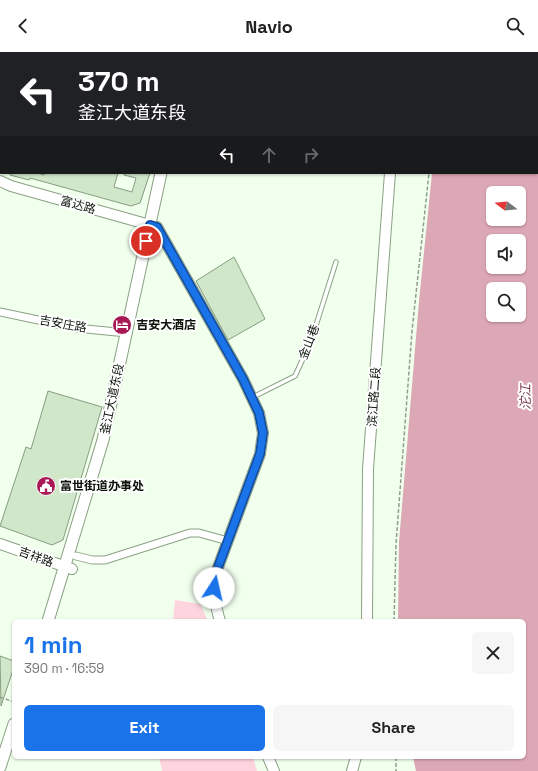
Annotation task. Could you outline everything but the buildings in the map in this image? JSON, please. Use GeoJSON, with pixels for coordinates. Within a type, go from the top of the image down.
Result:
{"type":"FeatureCollection","features":[{"type":"Feature","properties":{"kind":"main road","name":"釜江大道东段"},"geometry":{"type":"LineString","coordinates":[[49,619],[69,568],[76,556],[110,442],[153,226],[161,174]]}},
{"type":"Feature","properties":{"kind":"main road","name":"釜江大道东段"},"geometry":{"type":"LineString","coordinates":[[56,619],[103,440],[153,226],[168,174]]}},
{"type":"Feature","properties":{"kind":"main road"},"geometry":{"type":"LineString","coordinates":[[0,767],[12,730]]}},
{"type":"Feature","properties":{"kind":"main road"},"geometry":{"type":"LineString","coordinates":[[7,771],[12,755]]}},
{"type":"Feature","properties":{"kind":"street","name":"滨江路二段"},"geometry":{"type":"LineString","coordinates":[[367,619],[368,468],[390,174]]}},
{"type":"Feature","properties":{"kind":"street","name":"富达路"},"geometry":{"type":"LineString","coordinates":[[0,181],[11,186],[153,226]]}},
{"type":"Feature","properties":{"kind":"street"},"geometry":{"type":"LineString","coordinates":[[153,226],[243,379],[259,413],[263,433],[260,454],[217,570],[214,588],[216,609],[219,619]]}},
{"type":"Feature","properties":{"kind":"street","name":"吉安庄路"},"geometry":{"type":"LineString","coordinates":[[0,312],[76,328],[127,333]]}},
{"type":"Feature","properties":{"kind":"street"},"geometry":{"type":"LineString","coordinates":[[76,556],[92,560],[105,560],[190,533],[228,541]]}},
{"type":"Feature","properties":{"kind":"street","name":"吉祥路"},"geometry":{"type":"LineString","coordinates":[[0,544],[69,568]]}},
{"type":"Feature","properties":{"kind":"street"},"geometry":{"type":"LineString","coordinates":[[269,759],[274,771]]}},
{"type":"Feature","properties":{"kind":"street"},"geometry":{"type":"LineString","coordinates":[[352,771],[355,759]]}},
{"type":"Feature","properties":{"kind":"lane","name":"金山巷"},"geometry":{"type":"LineString","coordinates":[[252,397],[295,376],[310,341],[336,262]]}},
{"type":"Feature","properties":{"kind":"path"},"geometry":{"type":"LineString","coordinates":[[394,619],[396,544],[412,331],[428,174]]}},
{"type":"Feature","properties":{"kind":"path"},"geometry":{"type":"LineString","coordinates":[[0,697],[12,701]]}},
{"type":"Feature","properties":{"kind":"path"},"geometry":{"type":"LineString","coordinates":[[396,759],[396,771]]}},
{"type":"Feature","properties":{"kind":"shaded area"},"geometry":{"type":"Polygon","coordinates":[[[175,600],[200,604],[207,619],[173,619],[175,600]]]}},
{"type":"Feature","properties":{"kind":"shaded area"},"geometry":{"type":"Polygon","coordinates":[[[159,759],[254,759],[257,771],[162,771],[159,759]]]}},
{"type":"Feature","properties":{"kind":"water","name":"沱江"},"geometry":{"type":"Polygon","coordinates":[[[432,174],[538,174],[538,771],[416,771],[413,759],[526,759],[526,619],[398,619],[399,542],[419,301],[432,174]]]}},
{"type":"Feature","properties":{"kind":"place","name":"吉安大酒店"},"geometry":{"type":"Point","coordinates":[122,325]}},
{"type":"Feature","properties":{"kind":"place","name":"富世街道办事处"},"geometry":{"type":"Point","coordinates":[46,486]}},
{"type":"Feature","properties":{"kind":"route"},"geometry":{"type":"LineString","coordinates":[[146,241],[150,225],[157,227],[243,379],[259,413],[263,433],[260,454],[217,570],[214,588]]}}]}
